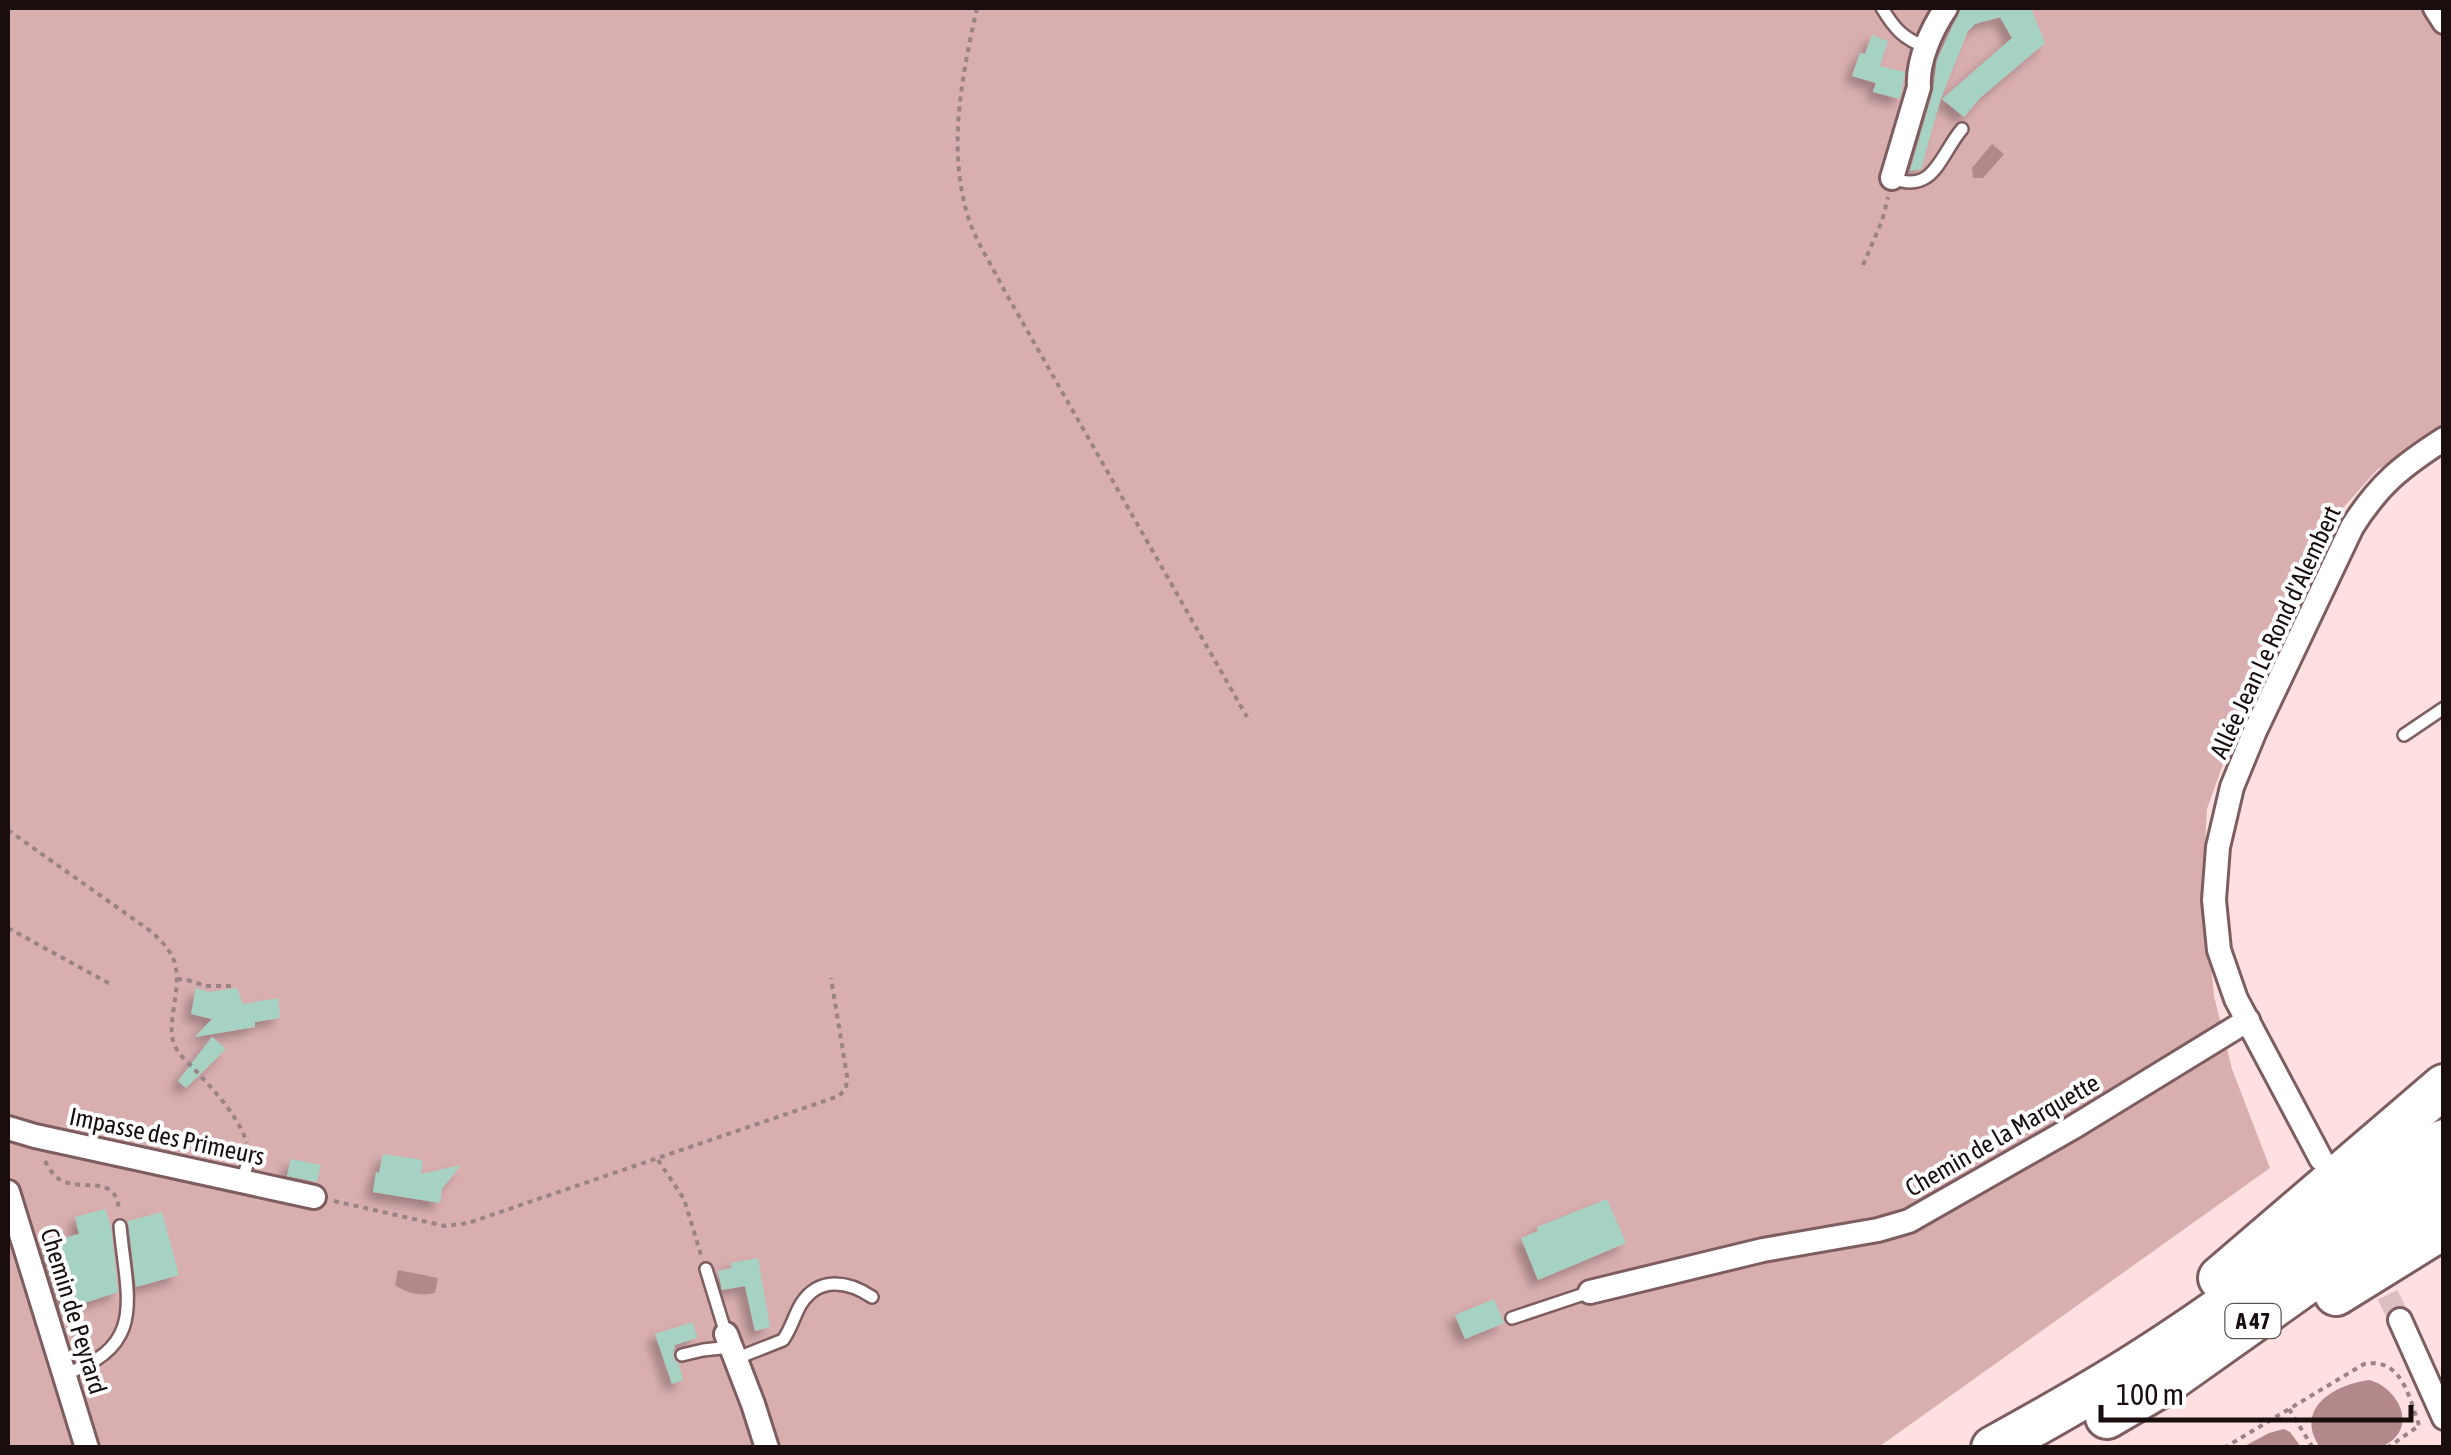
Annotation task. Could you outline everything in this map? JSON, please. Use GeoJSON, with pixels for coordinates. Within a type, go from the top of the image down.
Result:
{"type":"FeatureCollection","features":[{"type":"Feature","properties":{"kind":"highway"},"geometry":{"type":"LineString","coordinates":[[2444,1086],[2176,1317],[2153,1372],[2205,1376],[2444,1228]]}},
{"type":"Feature","properties":{"kind":"highway","name":"A 47"},"geometry":{"type":"LineString","coordinates":[[2055,1448],[2285,1262],[2444,1141]]}},
{"type":"Feature","properties":{"kind":"highway","name":"A 47"},"geometry":{"type":"LineString","coordinates":[[1993,1448],[2052,1416],[2153,1372],[2444,1185]]}},
{"type":"Feature","properties":{"kind":"street"},"geometry":{"type":"LineString","coordinates":[[1892,178],[1920,87],[1929,38],[1946,8]]}},
{"type":"Feature","properties":{"kind":"street"},"geometry":{"type":"LineString","coordinates":[[2434,8],[2444,22]]}},
{"type":"Feature","properties":{"kind":"street","name":"Allée Jean Le Rond d'Alembert"},"geometry":{"type":"LineString","coordinates":[[2320,1159],[2236,999],[2219,950],[2214,900],[2218,847],[2232,787],[2255,731],[2352,527],[2370,498],[2389,478],[2444,439]]}},
{"type":"Feature","properties":{"kind":"street","name":"Chemin de la Marquette"},"geometry":{"type":"LineString","coordinates":[[1590,1292],[1909,1220],[2072,1128],[2248,1020]]}},
{"type":"Feature","properties":{"kind":"street","name":"Impasse des Primeurs"},"geometry":{"type":"LineString","coordinates":[[16,1130],[244,1169],[314,1197]]}},
{"type":"Feature","properties":{"kind":"street","name":"Chemin de Peyrard"},"geometry":{"type":"LineString","coordinates":[[8,1192],[87,1448]]}},
{"type":"Feature","properties":{"kind":"street"},"geometry":{"type":"LineString","coordinates":[[2400,1320],[2444,1418]]}},
{"type":"Feature","properties":{"kind":"street"},"geometry":{"type":"LineString","coordinates":[[730,1347],[767,1448]]}},
{"type":"Feature","properties":{"kind":"lane"},"geometry":{"type":"LineString","coordinates":[[1882,8],[1904,38],[1927,48]]}},
{"type":"Feature","properties":{"kind":"lane"},"geometry":{"type":"LineString","coordinates":[[1892,178],[1911,183],[1927,178],[1962,129]]}},
{"type":"Feature","properties":{"kind":"lane"},"geometry":{"type":"LineString","coordinates":[[2404,735],[2444,708]]}},
{"type":"Feature","properties":{"kind":"lane"},"geometry":{"type":"LineString","coordinates":[[64,1374],[104,1357],[116,1344],[128,1317],[120,1226]]}},
{"type":"Feature","properties":{"kind":"lane"},"geometry":{"type":"LineString","coordinates":[[706,1269],[730,1347]]}},
{"type":"Feature","properties":{"kind":"lane"},"geometry":{"type":"LineString","coordinates":[[682,1356],[783,1340],[801,1305],[814,1290],[848,1284],[872,1297]]}},
{"type":"Feature","properties":{"kind":"lane"},"geometry":{"type":"LineString","coordinates":[[1512,1318],[1590,1292]]}},
{"type":"Feature","properties":{"kind":"path"},"geometry":{"type":"LineString","coordinates":[[977,8],[957,122],[957,163],[969,220],[1003,288],[1247,717]]}},
{"type":"Feature","properties":{"kind":"path"},"geometry":{"type":"LineString","coordinates":[[1863,265],[1882,220],[1892,178]]}},
{"type":"Feature","properties":{"kind":"path"},"geometry":{"type":"LineString","coordinates":[[8,830],[160,940],[174,957],[177,979],[172,1040],[235,1118],[248,1146],[244,1169]]}},
{"type":"Feature","properties":{"kind":"path"},"geometry":{"type":"LineString","coordinates":[[8,928],[112,985]]}},
{"type":"Feature","properties":{"kind":"path"},"geometry":{"type":"LineString","coordinates":[[314,1197],[445,1226],[468,1223],[840,1096],[848,1076],[832,978]]}},
{"type":"Feature","properties":{"kind":"path"},"geometry":{"type":"LineString","coordinates":[[177,979],[206,986],[231,986]]}},
{"type":"Feature","properties":{"kind":"path"},"geometry":{"type":"LineString","coordinates":[[16,1130],[57,1179],[110,1190],[120,1206],[120,1226]]}},
{"type":"Feature","properties":{"kind":"path"},"geometry":{"type":"LineString","coordinates":[[657,1158],[684,1199],[706,1269]]}},
{"type":"Feature","properties":{"kind":"path"},"geometry":{"type":"LineString","coordinates":[[2224,1448],[2364,1364],[2378,1361],[2399,1376],[2420,1426],[2388,1448]]}},
{"type":"Feature","properties":{"kind":"path"},"geometry":{"type":"LineString","coordinates":[[2289,1408],[2312,1448]]}},
{"type":"Feature","properties":{"kind":"shaded area"},"geometry":{"type":"Polygon","coordinates":[[[8,8],[2443,8],[2443,427],[2377,470],[2334,518],[2242,711],[2207,809],[2203,883],[2214,996],[2232,1069],[2270,1168],[1880,1446],[1867,1448],[8,1448],[8,8]]]}},
{"type":"Feature","properties":{"kind":"shaded area"},"geometry":{"type":"Polygon","coordinates":[[[1992,144],[2004,154],[1983,178],[1973,178],[1972,168],[1992,144]]]}},
{"type":"Feature","properties":{"kind":"shaded area"},"geometry":{"type":"Polygon","coordinates":[[[398,1270],[438,1278],[435,1293],[414,1294],[395,1285],[398,1270]]]}},
{"type":"Feature","properties":{"kind":"shaded area"},"geometry":{"type":"Polygon","coordinates":[[[2369,1380],[2389,1391],[2401,1409],[2401,1429],[2395,1438],[2371,1448],[2320,1447],[2312,1421],[2321,1401],[2342,1387],[2369,1380]]]}},
{"type":"Feature","properties":{"kind":"shaded area"},"geometry":{"type":"Polygon","coordinates":[[[2284,1429],[2301,1447],[2243,1447],[2269,1433],[2284,1429]]]}},
{"type":"Feature","properties":{"kind":"building"},"geometry":{"type":"Polygon","coordinates":[[[1961,8],[2031,8],[2045,43],[1980,98],[1964,117],[1942,99],[2012,38],[2000,17],[1975,24],[1968,31],[1941,98],[1921,169],[1910,171],[1933,91],[1937,60],[1961,8]]]}},
{"type":"Feature","properties":{"kind":"building"},"geometry":{"type":"Polygon","coordinates":[[[1872,35],[1888,41],[1880,66],[1905,72],[1900,99],[1873,92],[1876,83],[1852,76],[1872,35]]]}},
{"type":"Feature","properties":{"kind":"building"},"geometry":{"type":"Polygon","coordinates":[[[196,988],[209,992],[237,988],[243,1004],[278,998],[280,1018],[255,1022],[255,1027],[195,1037],[212,1019],[191,1014],[196,988]]]}},
{"type":"Feature","properties":{"kind":"building"},"geometry":{"type":"Polygon","coordinates":[[[212,1037],[226,1049],[186,1088],[178,1081],[212,1037]]]}},
{"type":"Feature","properties":{"kind":"building"},"geometry":{"type":"Polygon","coordinates":[[[383,1154],[423,1160],[421,1174],[461,1165],[442,1189],[440,1203],[373,1192],[383,1154]]]}},
{"type":"Feature","properties":{"kind":"building"},"geometry":{"type":"Polygon","coordinates":[[[291,1159],[321,1165],[317,1182],[287,1176],[291,1159]]]}},
{"type":"Feature","properties":{"kind":"building"},"geometry":{"type":"Polygon","coordinates":[[[1607,1199],[1626,1243],[1538,1280],[1521,1238],[1538,1231],[1537,1227],[1607,1199]]]}},
{"type":"Feature","properties":{"kind":"building"},"geometry":{"type":"Polygon","coordinates":[[[105,1209],[111,1226],[118,1292],[63,1310],[43,1244],[79,1234],[75,1217],[105,1209]]]}},
{"type":"Feature","properties":{"kind":"building"},"geometry":{"type":"Polygon","coordinates":[[[162,1212],[179,1275],[136,1287],[128,1221],[162,1212]]]}},
{"type":"Feature","properties":{"kind":"building"},"geometry":{"type":"Polygon","coordinates":[[[758,1258],[770,1327],[755,1331],[745,1286],[722,1290],[718,1271],[732,1268],[731,1263],[758,1258]]]}},
{"type":"Feature","properties":{"kind":"building"},"geometry":{"type":"Polygon","coordinates":[[[1494,1299],[1504,1323],[1465,1339],[1455,1315],[1494,1299]]]}},
{"type":"Feature","properties":{"kind":"building"},"geometry":{"type":"Polygon","coordinates":[[[693,1322],[697,1338],[675,1345],[673,1353],[683,1380],[672,1384],[655,1334],[693,1322]]]}},
{"type":"Feature","properties":{"kind":"tunnel"},"geometry":{"type":"LineString","coordinates":[[2373,1265],[2400,1320]]}}]}
